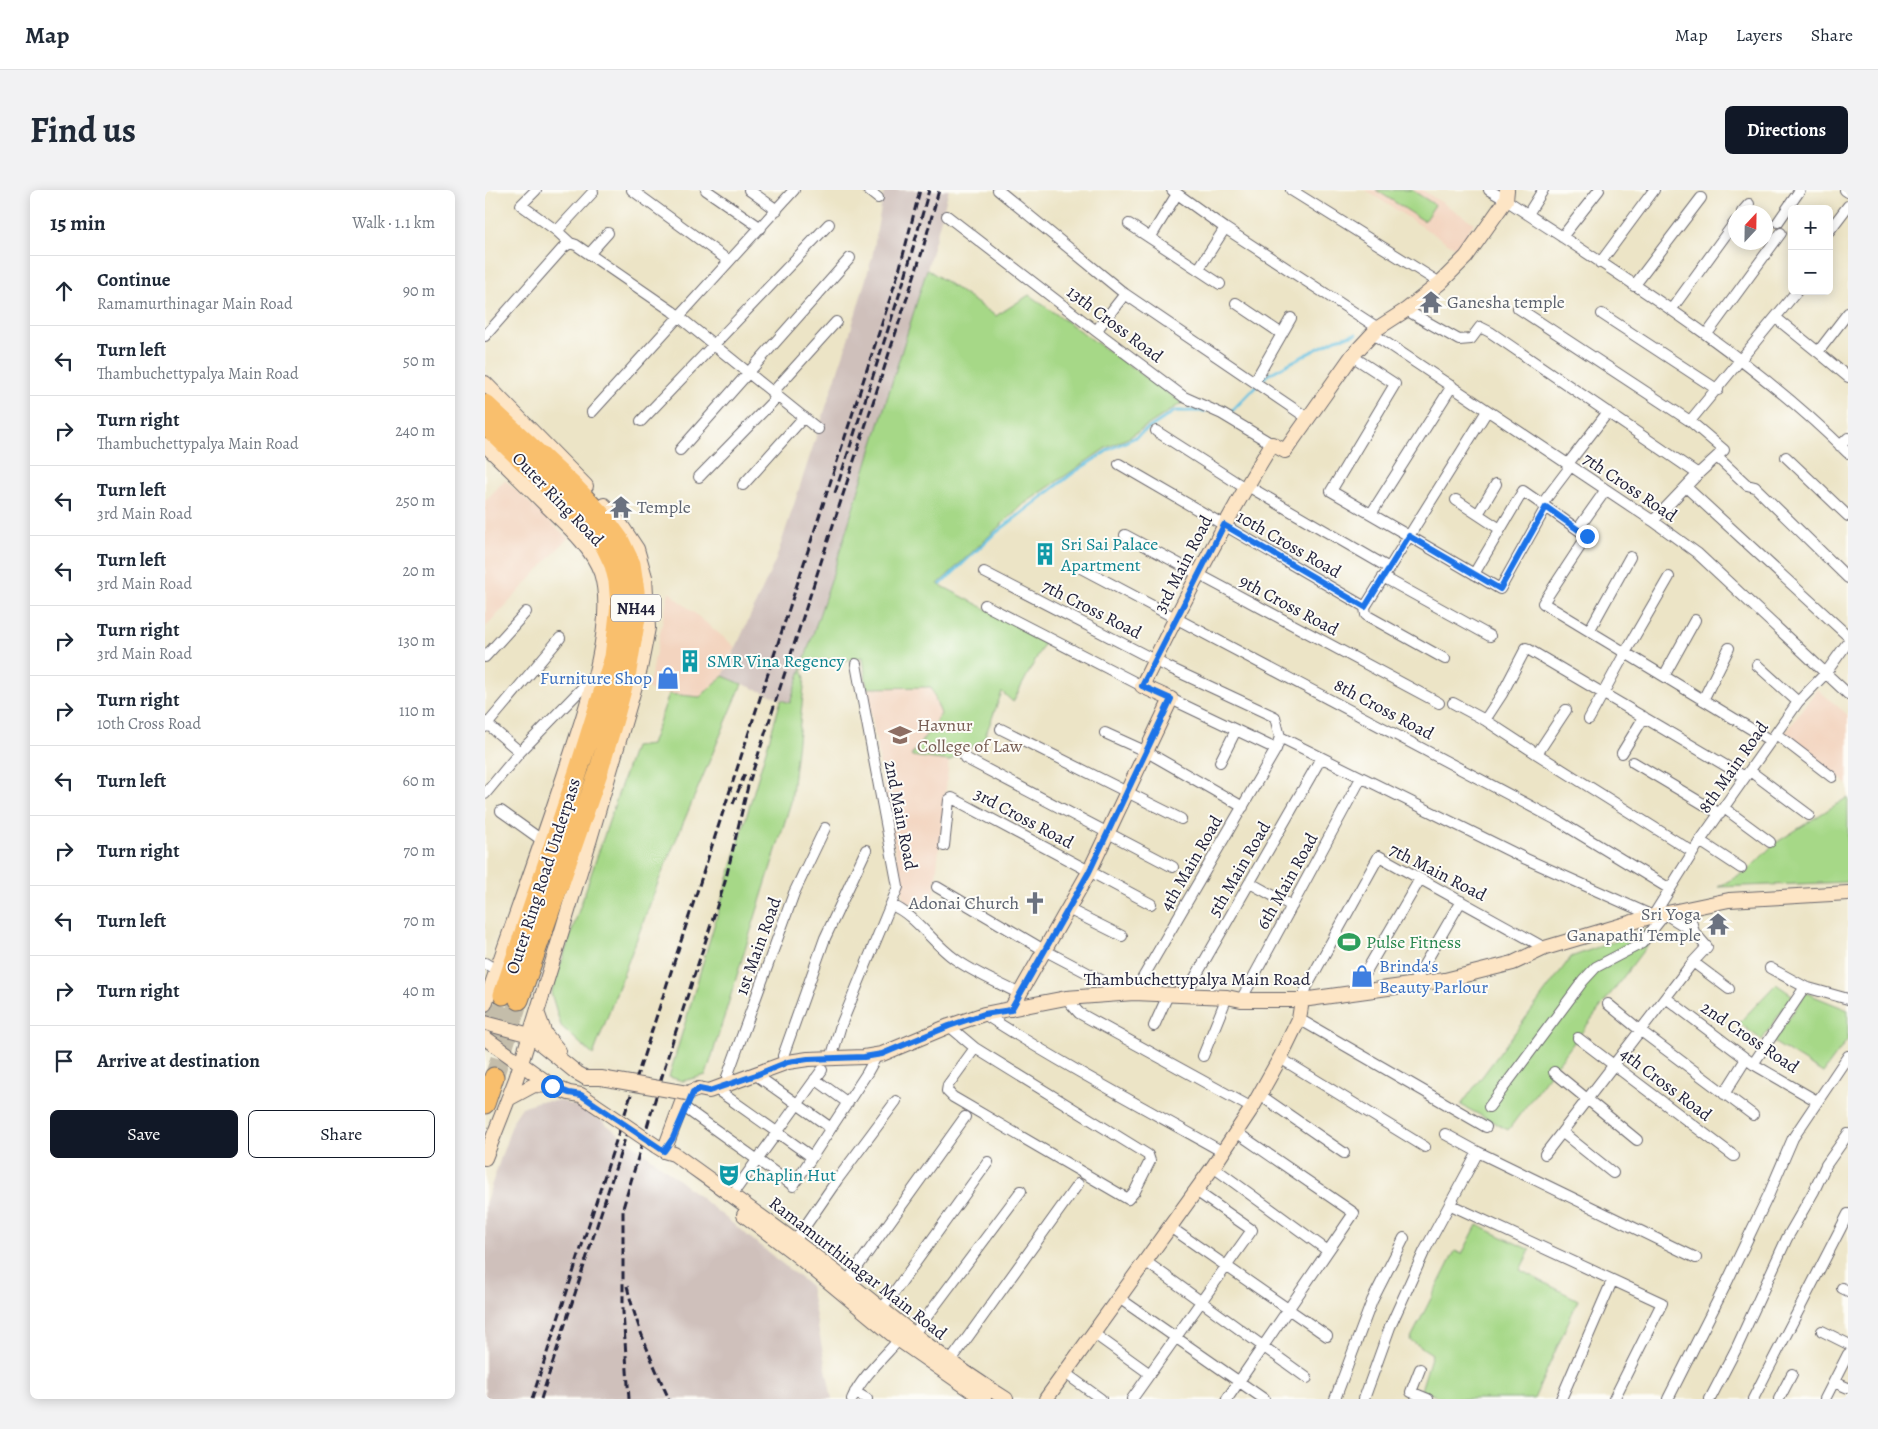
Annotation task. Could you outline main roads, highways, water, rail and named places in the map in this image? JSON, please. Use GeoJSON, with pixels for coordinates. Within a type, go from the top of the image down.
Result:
{"type":"FeatureCollection","features":[{"type":"Feature","properties":{"kind":"highway","name":"Outer Ring Road"},"geometry":{"type":"LineString","coordinates":[[492,412],[605,546],[614,565],[618,581],[620,605],[614,657],[577,756]]}},
{"type":"Feature","properties":{"kind":"highway","name":"Outer Ring Road"},"geometry":{"type":"LineString","coordinates":[[492,412],[576,489],[603,517],[619,539],[631,564],[636,618],[627,671],[598,773]]}},
{"type":"Feature","properties":{"kind":"highway","name":"Outer Ring Road Underpass"},"geometry":{"type":"LineString","coordinates":[[496,999],[577,756]]}},
{"type":"Feature","properties":{"kind":"highway","name":"Outer Ring Road Underpass"},"geometry":{"type":"LineString","coordinates":[[496,999],[598,773]]}},
{"type":"Feature","properties":{"kind":"highway"},"geometry":{"type":"LineString","coordinates":[[485,1104],[494,1077]]}},
{"type":"Feature","properties":{"kind":"waterway"},"geometry":{"type":"LineString","coordinates":[[1227,416],[1267,375],[1336,339],[1356,334]]}},
{"type":"Feature","properties":{"kind":"waterway"},"geometry":{"type":"LineString","coordinates":[[941,584],[993,535],[1073,473],[1110,449],[1134,438],[1175,411],[1205,411]]}},
{"type":"Feature","properties":{"kind":"tunnel"},"geometry":{"type":"LineString","coordinates":[[485,1049],[503,995]]}},
{"type":"Feature","properties":{"kind":"tunnel"},"geometry":{"type":"LineString","coordinates":[[494,1077],[519,1000]]}},
{"type":"Feature","properties":{"kind":"railway"},"geometry":{"type":"LineString","coordinates":[[532,1399],[899,271],[920,190]]}},
{"type":"Feature","properties":{"kind":"railway"},"geometry":{"type":"LineString","coordinates":[[835,493],[905,277],[929,190]]}},
{"type":"Feature","properties":{"kind":"railway"},"geometry":{"type":"LineString","coordinates":[[629,1399],[623,1312],[623,1208],[671,1046],[725,882],[748,786],[922,252],[939,190]]}},
{"type":"Feature","properties":{"kind":"railway"},"geometry":{"type":"LineString","coordinates":[[733,804],[746,771]]}},
{"type":"Feature","properties":{"kind":"railway"},"geometry":{"type":"LineString","coordinates":[[541,1399],[630,1123]]}},
{"type":"Feature","properties":{"kind":"railway"},"geometry":{"type":"LineString","coordinates":[[627,1286],[645,1343],[669,1399]]}},
{"type":"Feature","properties":{"kind":"place","name":"Ganesha temple"},"geometry":{"type":"Point","coordinates":[1431,302]}},
{"type":"Feature","properties":{"kind":"place","name":"Temple"},"geometry":{"type":"Point","coordinates":[621,507]}},
{"type":"Feature","properties":{"kind":"place","name":"Sri Sai Palace Apartment"},"geometry":{"type":"Point","coordinates":[1045,554]}},
{"type":"Feature","properties":{"kind":"place","name":"SMR Vina Regency"},"geometry":{"type":"Point","coordinates":[690,661]}},
{"type":"Feature","properties":{"kind":"place","name":"Furniture Shop"},"geometry":{"type":"Point","coordinates":[668,678]}},
{"type":"Feature","properties":{"kind":"place","name":"Havnur College of Law"},"geometry":{"type":"Point","coordinates":[900,735]}},
{"type":"Feature","properties":{"kind":"place","name":"Adonai Church"},"geometry":{"type":"Point","coordinates":[1035,903]}},
{"type":"Feature","properties":{"kind":"place","name":"Sri Yoga Ganapathi Temple"},"geometry":{"type":"Point","coordinates":[1718,924]}},
{"type":"Feature","properties":{"kind":"place","name":"Pulse Fitness"},"geometry":{"type":"Point","coordinates":[1349,942]}},
{"type":"Feature","properties":{"kind":"place","name":"Brinda's Beauty Parlour"},"geometry":{"type":"Point","coordinates":[1362,976]}},
{"type":"Feature","properties":{"kind":"place","name":"Chaplin Hut"},"geometry":{"type":"Point","coordinates":[729,1175]}}]}
